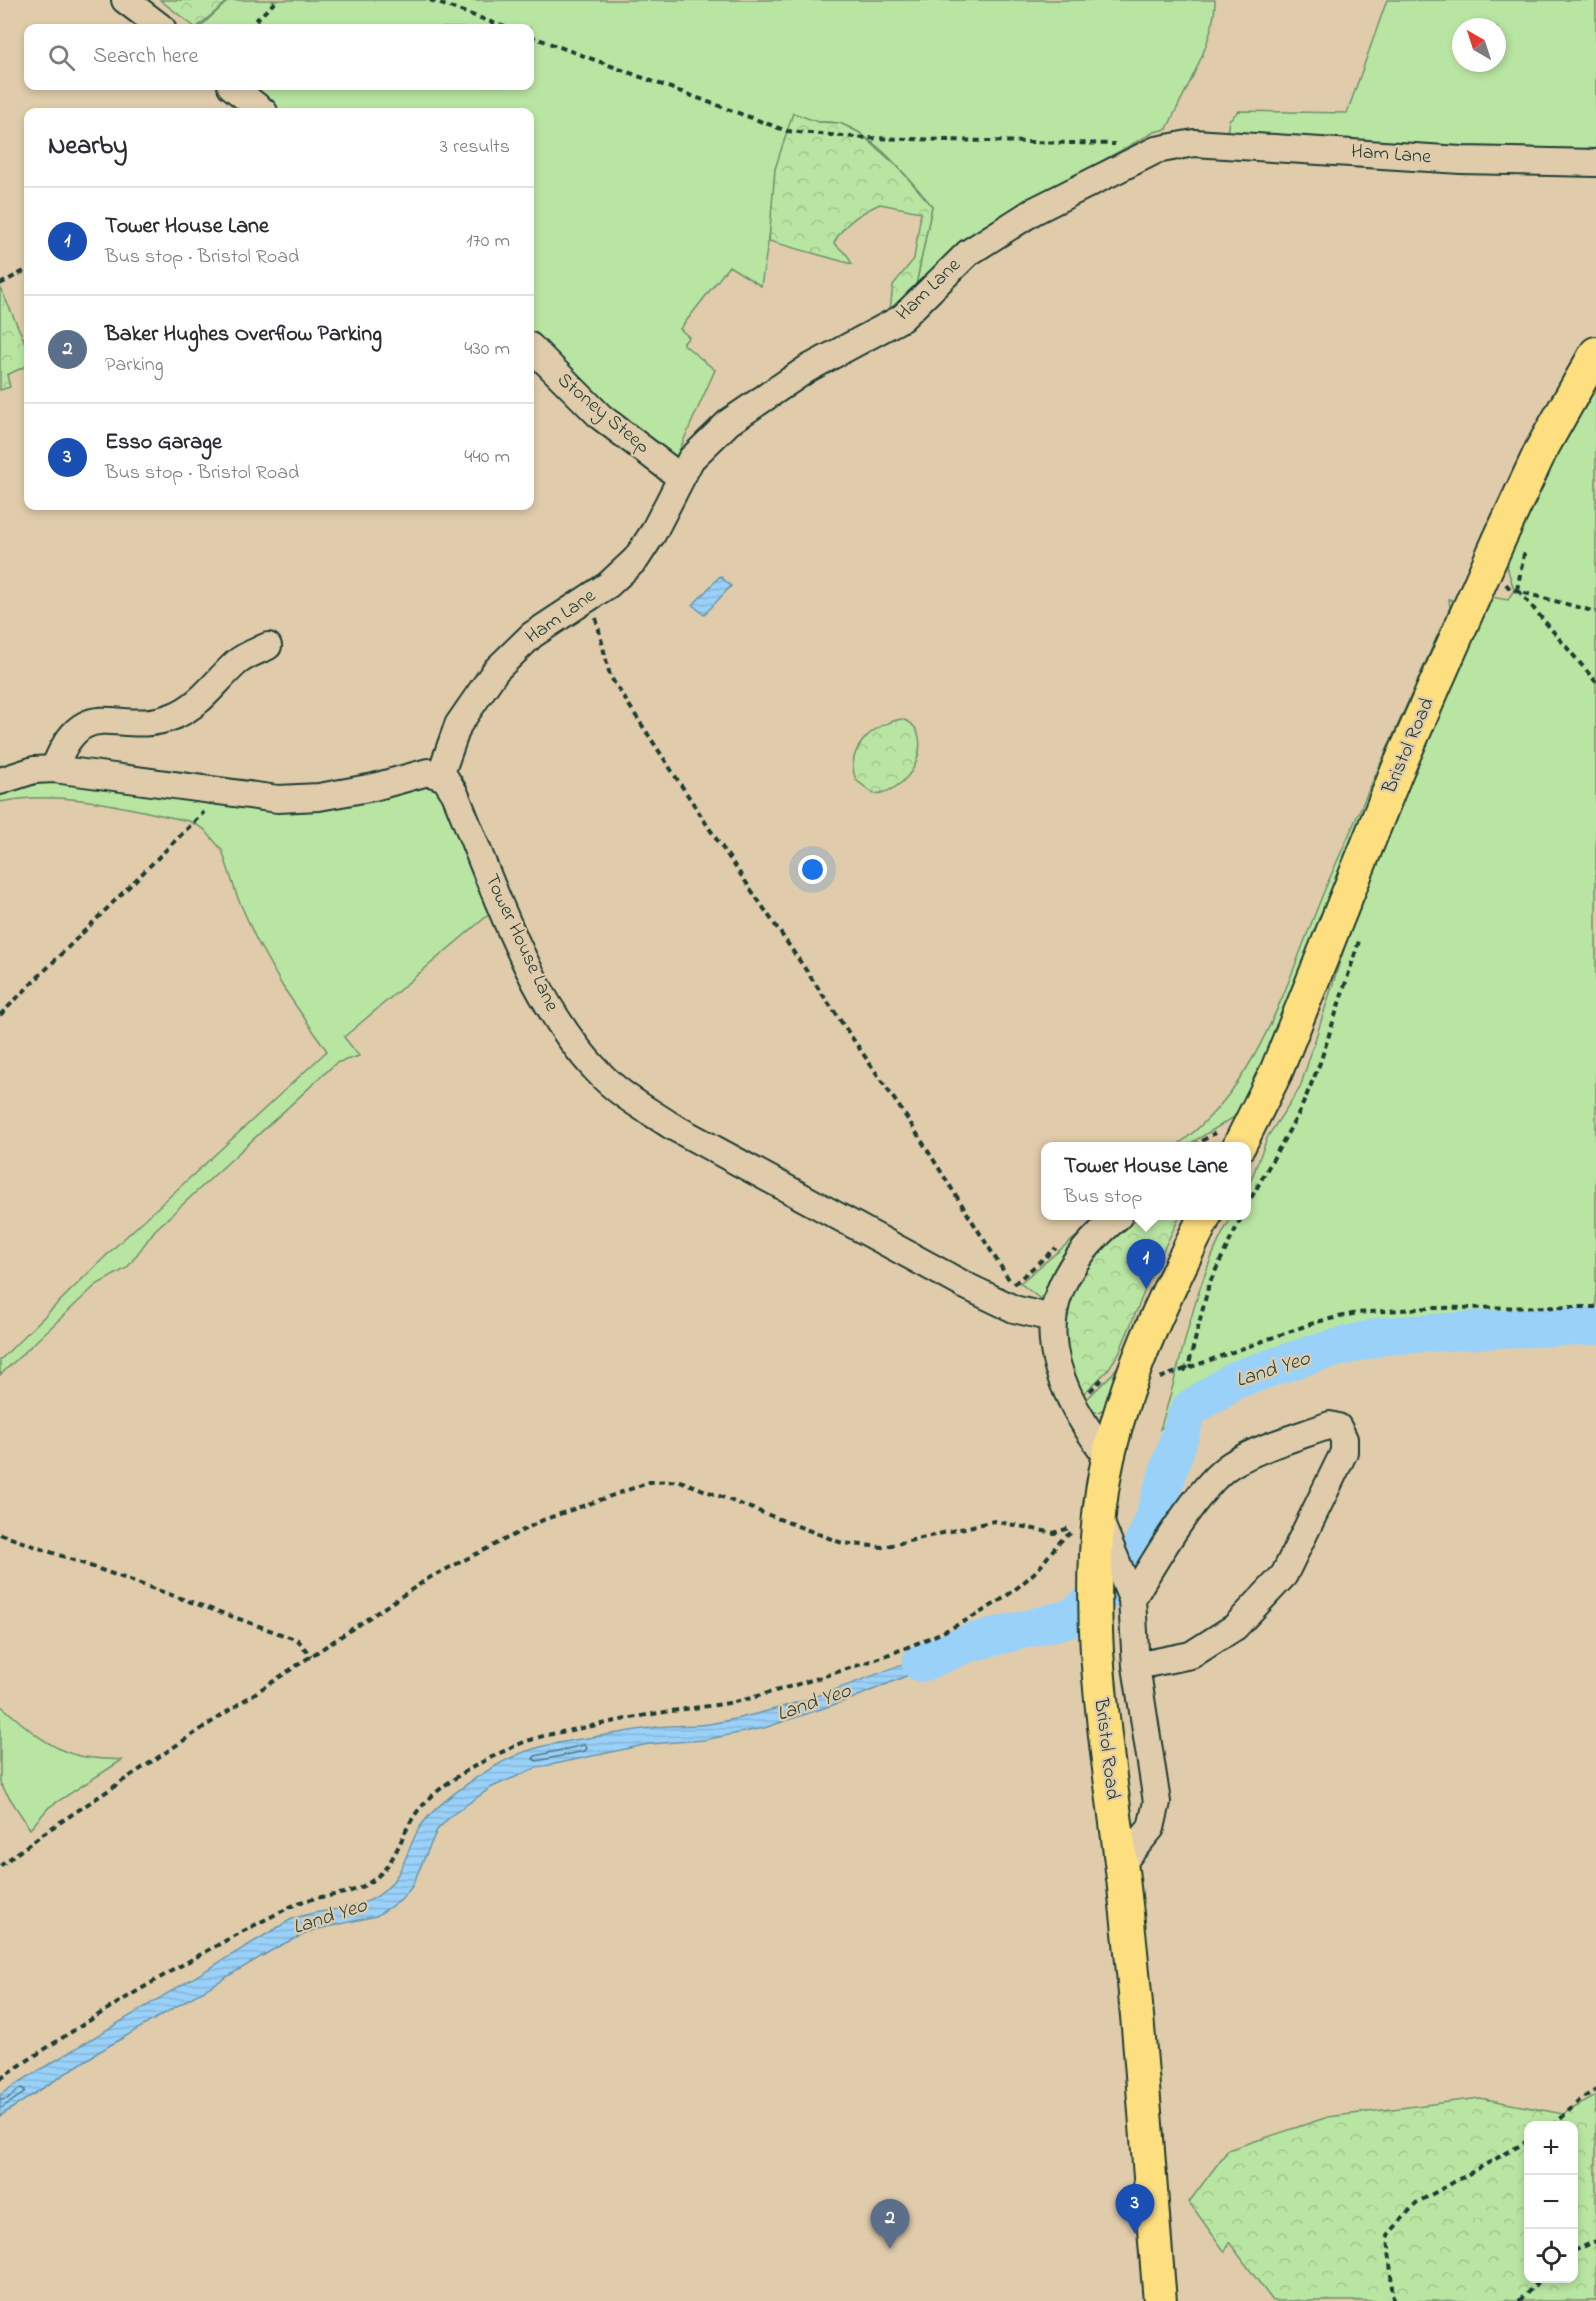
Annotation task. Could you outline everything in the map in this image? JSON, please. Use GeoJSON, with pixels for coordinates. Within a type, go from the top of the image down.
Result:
{"type":"FeatureCollection","features":[{"type":"Feature","properties":{"kind":"main road","name":"Bristol Road"},"geometry":{"type":"LineString","coordinates":[[1241,1142],[1276,1072],[1397,771],[1495,549],[1541,450],[1596,353]]}},
{"type":"Feature","properties":{"kind":"main road","name":"Bristol Road"},"geometry":{"type":"LineString","coordinates":[[1160,2301],[1141,2040],[1095,1661],[1094,1619],[1098,1528],[1109,1459],[1145,1342],[1203,1220]]}},
{"type":"Feature","properties":{"kind":"street"},"geometry":{"type":"LineString","coordinates":[[125,0],[157,24]]}},
{"type":"Feature","properties":{"kind":"street"},"geometry":{"type":"LineString","coordinates":[[236,90],[259,108]]}},
{"type":"Feature","properties":{"kind":"street","name":"Ham Lane"},"geometry":{"type":"LineString","coordinates":[[440,776],[451,738],[458,724],[496,670],[532,635],[608,585],[636,559],[653,533],[680,477],[696,453],[736,417],[824,359],[902,318],[957,263],[982,243],[1057,198],[1143,156],[1176,145],[1214,142],[1461,160],[1596,163]]}},
{"type":"Feature","properties":{"kind":"street","name":"Stoney Steep"},"geometry":{"type":"LineString","coordinates":[[534,350],[601,417],[680,477]]}},
{"type":"Feature","properties":{"kind":"street"},"geometry":{"type":"LineString","coordinates":[[54,769],[61,751],[80,726],[92,721],[156,720],[173,717],[195,706],[237,662],[268,646]]}},
{"type":"Feature","properties":{"kind":"street"},"geometry":{"type":"LineString","coordinates":[[0,781],[34,770],[54,769],[278,799],[319,797],[374,787],[428,772],[440,776]]}},
{"type":"Feature","properties":{"kind":"street","name":"Tower House Lane"},"geometry":{"type":"LineString","coordinates":[[440,776],[450,784],[455,794],[537,983],[576,1047],[600,1075],[637,1104],[670,1125],[966,1286],[1014,1309],[1052,1318]]}},
{"type":"Feature","properties":{"kind":"street"},"geometry":{"type":"LineString","coordinates":[[1109,1459],[1085,1429],[1071,1401],[1053,1347],[1052,1318],[1060,1287],[1075,1259],[1090,1240],[1113,1220]]}},
{"type":"Feature","properties":{"kind":"street"},"geometry":{"type":"LineString","coordinates":[[1125,1584],[1164,1545],[1209,1486],[1230,1465],[1252,1453],[1323,1428],[1338,1427],[1344,1439],[1344,1452],[1284,1575],[1235,1627],[1191,1655],[1136,1666]]}},
{"type":"Feature","properties":{"kind":"street"},"geometry":{"type":"LineString","coordinates":[[1098,1528],[1125,1584],[1157,1802],[1151,1828],[1121,1864]]}},
{"type":"Feature","properties":{"kind":"path"},"geometry":{"type":"LineString","coordinates":[[252,24],[277,0]]}},
{"type":"Feature","properties":{"kind":"path"},"geometry":{"type":"LineString","coordinates":[[430,0],[497,24]]}},
{"type":"Feature","properties":{"kind":"path"},"geometry":{"type":"LineString","coordinates":[[534,37],[787,131],[865,138],[1132,144],[1143,156]]}},
{"type":"Feature","properties":{"kind":"path"},"geometry":{"type":"LineString","coordinates":[[0,284],[24,271]]}},
{"type":"Feature","properties":{"kind":"path"},"geometry":{"type":"LineString","coordinates":[[608,585],[609,599],[596,616],[610,676],[713,834],[909,1121],[975,1223],[1006,1278]]}},
{"type":"Feature","properties":{"kind":"path"},"geometry":{"type":"LineString","coordinates":[[1510,589],[1596,612]]}},
{"type":"Feature","properties":{"kind":"path"},"geometry":{"type":"LineString","coordinates":[[1517,590],[1596,681]]}},
{"type":"Feature","properties":{"kind":"path"},"geometry":{"type":"LineString","coordinates":[[0,1015],[214,802],[215,791]]}},
{"type":"Feature","properties":{"kind":"path"},"geometry":{"type":"LineString","coordinates":[[1251,1198],[1300,1111],[1320,1063],[1363,931]]}},
{"type":"Feature","properties":{"kind":"path"},"geometry":{"type":"LineString","coordinates":[[1184,1372],[1189,1364],[1209,1284],[1240,1220]]}},
{"type":"Feature","properties":{"kind":"path"},"geometry":{"type":"LineString","coordinates":[[1175,1375],[1316,1322],[1357,1313],[1428,1308],[1596,1307]]}},
{"type":"Feature","properties":{"kind":"path"},"geometry":{"type":"LineString","coordinates":[[0,1866],[44,1833],[439,1573],[543,1520],[650,1482],[680,1481],[720,1494],[809,1532],[842,1543],[883,1547],[994,1521],[1054,1533],[1098,1528]]}},
{"type":"Feature","properties":{"kind":"path"},"geometry":{"type":"LineString","coordinates":[[0,2079],[143,1988],[231,1937],[299,1902],[348,1893],[367,1885],[385,1868],[398,1851],[408,1826],[421,1806],[468,1772],[515,1746],[546,1734],[664,1712],[734,1702],[839,1670],[918,1642],[976,1615],[1005,1597],[1039,1568],[1067,1535],[1098,1528]]}},
{"type":"Feature","properties":{"kind":"path"},"geometry":{"type":"LineString","coordinates":[[0,1534],[298,1640],[311,1658]]}},
{"type":"Feature","properties":{"kind":"path"},"geometry":{"type":"LineString","coordinates":[[1558,2121],[1581,2099],[1596,2090]]}},
{"type":"Feature","properties":{"kind":"path"},"geometry":{"type":"LineString","coordinates":[[1393,2301],[1389,2235],[1395,2227],[1416,2203],[1524,2143]]}},
{"type":"Feature","properties":{"kind":"path"},"geometry":{"type":"LineString","coordinates":[[1578,2249],[1596,2241]]}},
{"type":"Feature","properties":{"kind":"path"},"geometry":{"type":"LineString","coordinates":[[1519,2301],[1537,2283]]}},
{"type":"Feature","properties":{"kind":"green space"},"geometry":{"type":"Polygon","coordinates":[[[160,0],[229,0],[201,24],[191,24],[160,0]]]}},
{"type":"Feature","properties":{"kind":"green space"},"geometry":{"type":"Polygon","coordinates":[[[229,0],[1215,0],[1214,16],[1205,49],[1167,129],[1154,132],[991,223],[916,285],[932,206],[891,159],[867,138],[839,123],[818,122],[775,169],[773,213],[761,286],[729,266],[680,329],[689,337],[683,344],[715,370],[677,455],[672,458],[610,414],[534,339],[534,108],[271,108],[250,90],[534,90],[534,24],[203,24],[229,0]]]}},
{"type":"Feature","properties":{"kind":"green space"},"geometry":{"type":"Polygon","coordinates":[[[1387,0],[1596,0],[1596,149],[1460,146],[1227,134],[1229,120],[1239,111],[1347,113],[1387,0]]]}},
{"type":"Feature","properties":{"kind":"green space"},"geometry":{"type":"Polygon","coordinates":[[[793,113],[818,122],[840,123],[860,133],[898,167],[932,206],[916,285],[890,310],[893,285],[914,259],[921,212],[880,204],[853,219],[834,243],[847,255],[852,264],[769,241],[775,169],[793,113]]]}},
{"type":"Feature","properties":{"kind":"green space"},"geometry":{"type":"Polygon","coordinates":[[[0,287],[24,340],[24,367],[7,375],[10,387],[0,390],[0,287]]]}},
{"type":"Feature","properties":{"kind":"green space"},"geometry":{"type":"Polygon","coordinates":[[[1596,378],[1596,1322],[1558,1333],[1409,1332],[1356,1342],[1301,1359],[1221,1390],[1198,1402],[1160,1429],[1198,1293],[1208,1267],[1230,1220],[1251,1220],[1251,1180],[1268,1136],[1300,1088],[1359,901],[1433,715],[1491,597],[1508,600],[1514,590],[1505,560],[1555,454],[1596,378]]]}},
{"type":"Feature","properties":{"kind":"green space"},"geometry":{"type":"Polygon","coordinates":[[[1449,599],[1455,601],[1252,1089],[1236,1116],[1193,1142],[1181,1142],[1206,1121],[1231,1092],[1252,1060],[1270,1026],[1328,882],[1450,607],[1449,599]]]}},
{"type":"Feature","properties":{"kind":"green space"},"geometry":{"type":"Polygon","coordinates":[[[901,719],[912,724],[918,733],[920,745],[918,758],[912,771],[902,782],[890,790],[874,794],[856,780],[853,769],[857,749],[871,733],[890,722],[901,719]]]}},
{"type":"Feature","properties":{"kind":"green space"},"geometry":{"type":"Polygon","coordinates":[[[33,776],[215,802],[436,781],[494,910],[344,1037],[359,1056],[336,1063],[155,1230],[127,1268],[96,1285],[0,1375],[0,1360],[116,1246],[327,1051],[283,987],[256,939],[237,896],[222,850],[204,829],[189,821],[95,802],[48,798],[0,802],[0,786],[33,776]]]}},
{"type":"Feature","properties":{"kind":"green space"},"geometry":{"type":"Polygon","coordinates":[[[1097,1220],[1081,1235],[1044,1297],[1039,1298],[1020,1283],[1097,1220]]]}},
{"type":"Feature","properties":{"kind":"green space"},"geometry":{"type":"Polygon","coordinates":[[[1136,1220],[1178,1220],[1152,1273],[1119,1353],[1107,1371],[1081,1396],[1071,1368],[1066,1341],[1067,1317],[1073,1294],[1083,1273],[1098,1253],[1136,1220]]]}},
{"type":"Feature","properties":{"kind":"green space"},"geometry":{"type":"Polygon","coordinates":[[[1123,1359],[1110,1401],[1100,1411],[1093,1412],[1084,1402],[1113,1373],[1123,1359]]]}},
{"type":"Feature","properties":{"kind":"green space"},"geometry":{"type":"Polygon","coordinates":[[[0,1705],[47,1742],[69,1753],[85,1757],[122,1760],[49,1807],[30,1829],[0,1783],[0,1705]]]}},
{"type":"Feature","properties":{"kind":"green space"},"geometry":{"type":"Polygon","coordinates":[[[1596,2096],[1596,2301],[1273,2301],[1229,2242],[1225,2252],[1189,2202],[1228,2150],[1328,2117],[1480,2098],[1563,2114],[1596,2096]]]}},
{"type":"Feature","properties":{"kind":"water"},"geometry":{"type":"Polygon","coordinates":[[[720,576],[731,586],[704,615],[693,605],[720,576]]]}},
{"type":"Feature","properties":{"kind":"water"},"geometry":{"type":"Polygon","coordinates":[[[968,1638],[971,1654],[940,1662],[851,1699],[764,1728],[704,1740],[649,1744],[536,1768],[492,1787],[452,1815],[437,1830],[411,1888],[400,1901],[376,1916],[314,1930],[281,1945],[97,2053],[0,2116],[0,2095],[13,2086],[290,1920],[314,1913],[351,1907],[384,1891],[396,1878],[424,1821],[462,1788],[517,1755],[561,1742],[653,1727],[709,1724],[776,1709],[841,1688],[968,1638]]]}},
{"type":"Feature","properties":{"kind":"waterway","name":"Land Yeo"},"geometry":{"type":"LineString","coordinates":[[921,1663],[969,1643],[1071,1618],[1129,1573],[1150,1529],[1186,1416],[1191,1408],[1235,1380],[1309,1355],[1383,1336],[1596,1326]]}},
{"type":"Feature","properties":{"kind":"place","name":"Tower House Lane"},"geometry":{"type":"Point","coordinates":[1146,1289]}},
{"type":"Feature","properties":{"kind":"place","name":"Esso Garage"},"geometry":{"type":"Point","coordinates":[1135,2234]}},
{"type":"Feature","properties":{"kind":"place","name":"Baker Hughes Overflow Parking"},"geometry":{"type":"Point","coordinates":[890,2249]}}]}
